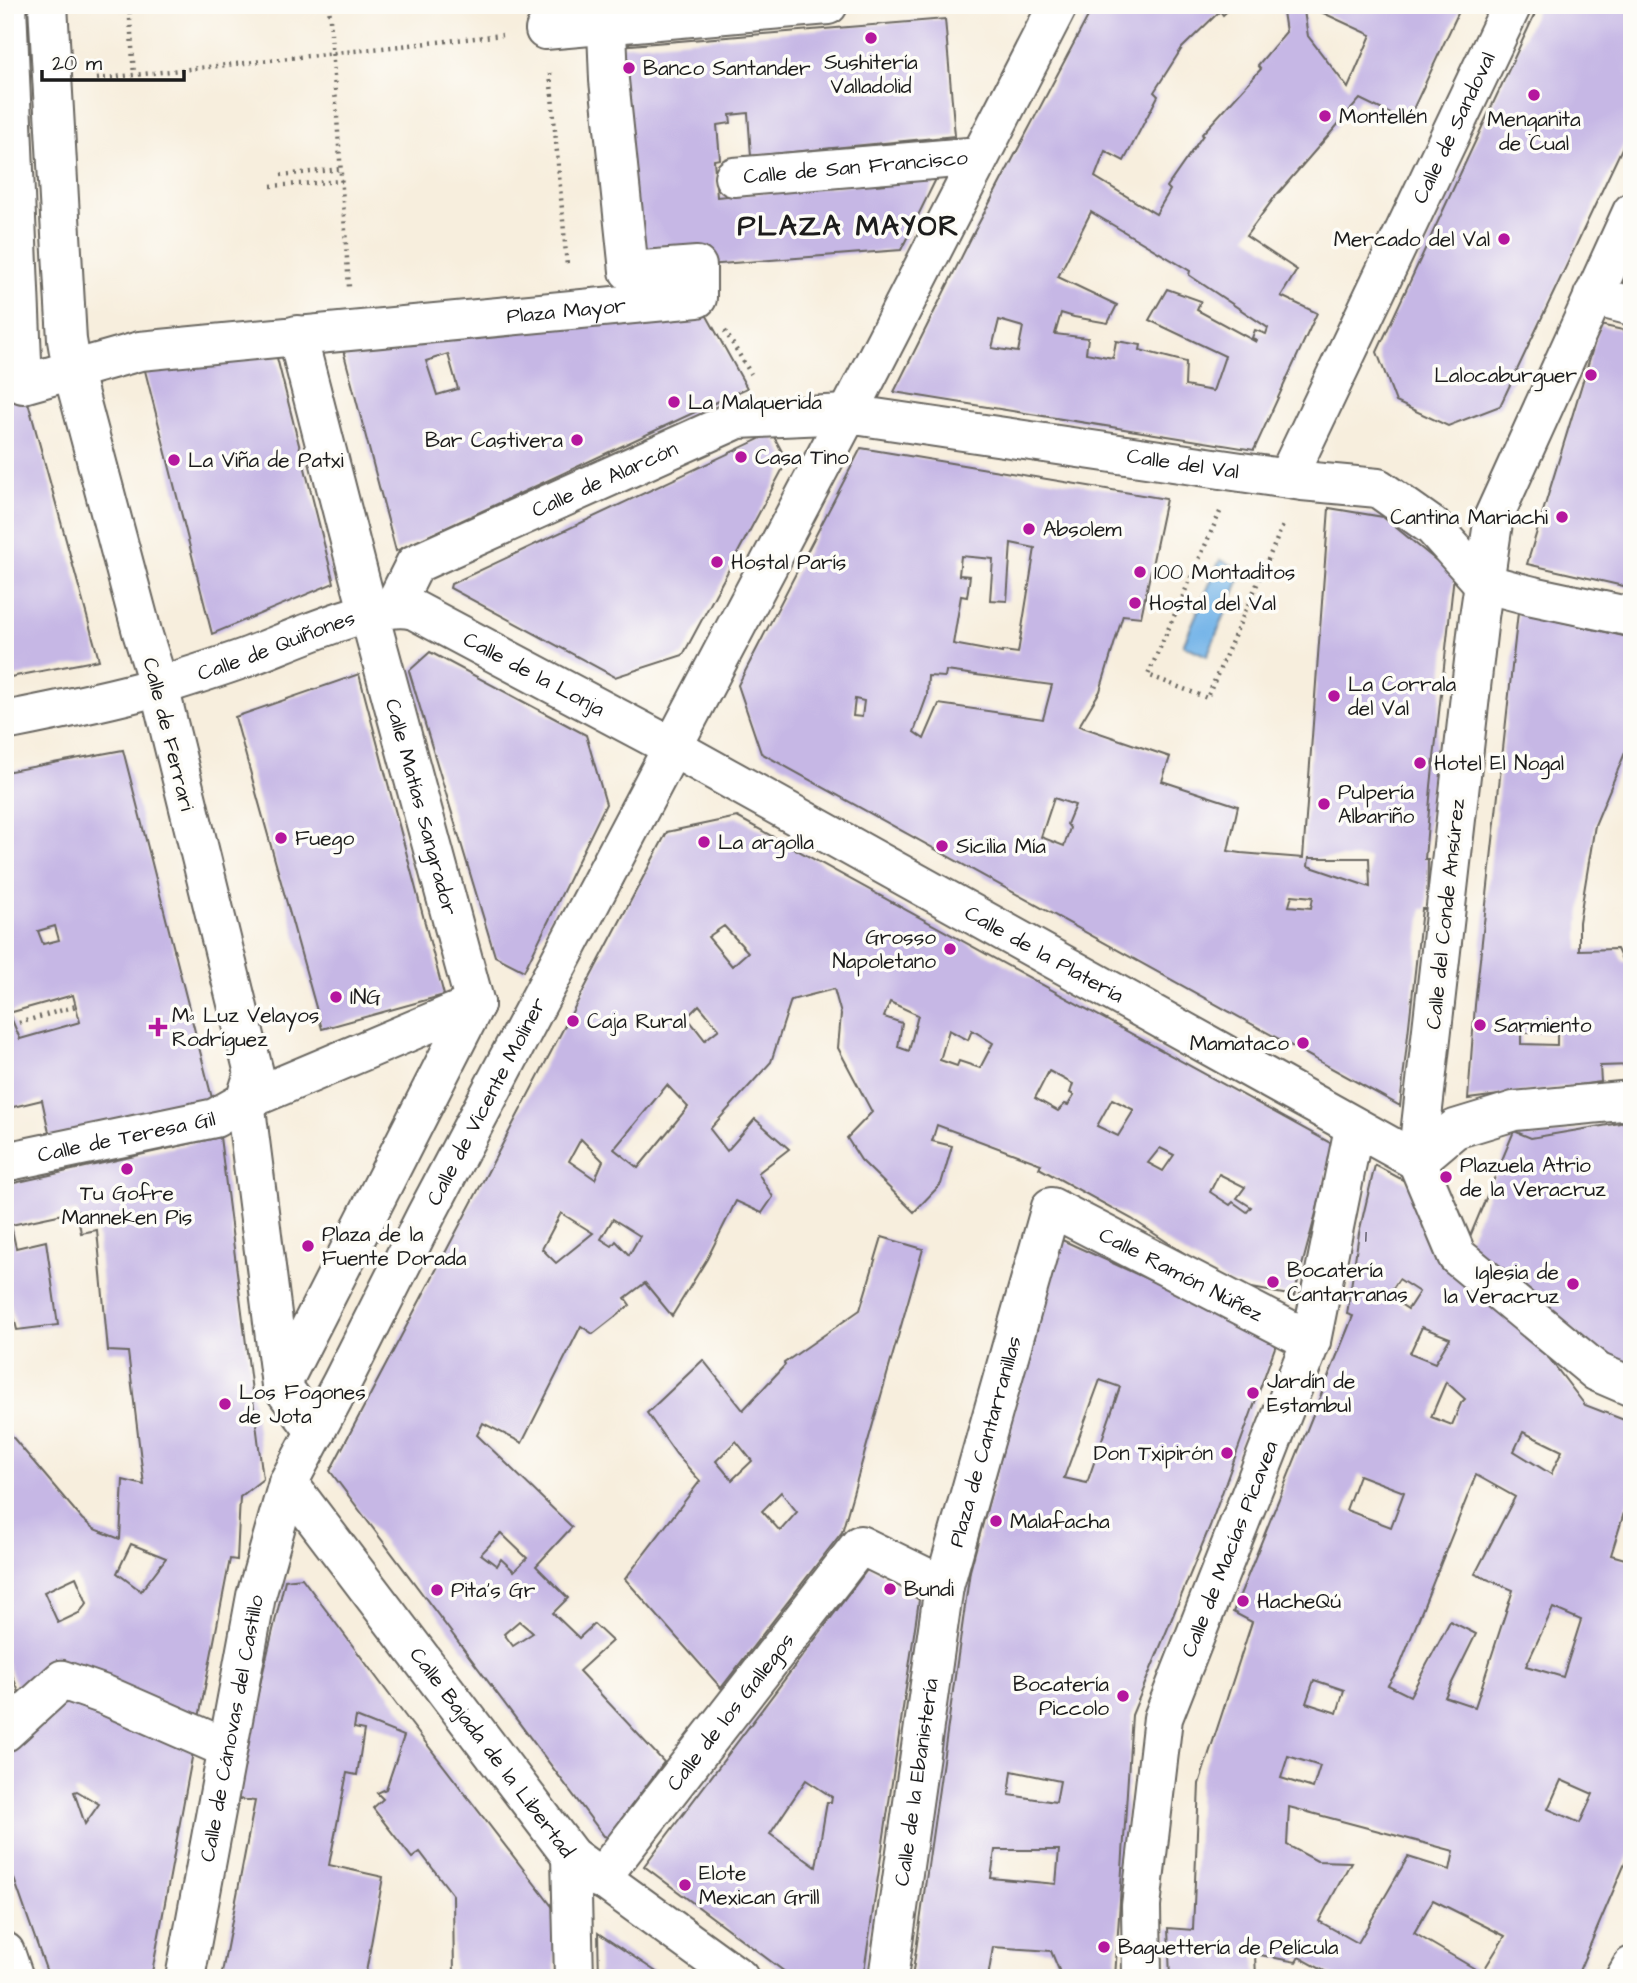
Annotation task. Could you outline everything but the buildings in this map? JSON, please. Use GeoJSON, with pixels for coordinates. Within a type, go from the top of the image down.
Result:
{"type":"FeatureCollection","features":[{"type":"Feature","properties":{"kind":"street","name":"Plaza Mayor"},"geometry":{"type":"LineString","coordinates":[[7,5],[23,384],[140,351],[697,298],[697,266],[629,271],[609,80],[606,15]]}},
{"type":"Feature","properties":{"kind":"street"},"geometry":{"type":"LineString","coordinates":[[48,5],[67,340],[72,369]]}},
{"type":"Feature","properties":{"kind":"street"},"geometry":{"type":"LineString","coordinates":[[695,10],[741,5]]}},
{"type":"Feature","properties":{"kind":"street"},"geometry":{"type":"LineString","coordinates":[[545,30],[606,15],[828,5]]}},
{"type":"Feature","properties":{"kind":"street","name":"Calle de Vicente Moliner"},"geometry":{"type":"LineString","coordinates":[[288,1483],[426,1215],[848,414],[1058,5]]}},
{"type":"Feature","properties":{"kind":"street","name":"Calle de Sandoval"},"geometry":{"type":"LineString","coordinates":[[1295,480],[1512,5]]}},
{"type":"Feature","properties":{"kind":"street","name":"Calle de San Francisco"},"geometry":{"type":"LineString","coordinates":[[733,177],[980,156]]}},
{"type":"Feature","properties":{"kind":"street","name":"Calle del Conde Ansúrez"},"geometry":{"type":"LineString","coordinates":[[1417,1161],[1483,583],[1494,516],[1632,212]]}},
{"type":"Feature","properties":{"kind":"street"},"geometry":{"type":"LineString","coordinates":[[1593,296],[1632,306]]}},
{"type":"Feature","properties":{"kind":"street","name":"Calle Matías Sangrador"},"geometry":{"type":"LineString","coordinates":[[297,335],[381,610],[475,1004]]}},
{"type":"Feature","properties":{"kind":"street","name":"Calle de Ferrari"},"geometry":{"type":"LineString","coordinates":[[72,369],[142,632],[159,686],[254,1073],[245,1101]]}},
{"type":"Feature","properties":{"kind":"street","name":"Calle del Val"},"geometry":{"type":"LineString","coordinates":[[848,414],[1295,480],[1378,488],[1433,527],[1483,583]]}},
{"type":"Feature","properties":{"kind":"street","name":"Calle de Alarcón"},"geometry":{"type":"LineString","coordinates":[[381,610],[415,564],[738,419],[848,414]]}},
{"type":"Feature","properties":{"kind":"street"},"geometry":{"type":"LineString","coordinates":[[1483,583],[1632,617]]}},
{"type":"Feature","properties":{"kind":"street","name":"Calle de la Lonja"},"geometry":{"type":"LineString","coordinates":[[381,610],[404,607],[414,610],[672,747]]}},
{"type":"Feature","properties":{"kind":"street","name":"Calle de Quiñones"},"geometry":{"type":"LineString","coordinates":[[5,721],[110,700],[159,686],[381,610]]}},
{"type":"Feature","properties":{"kind":"street","name":"Calle de la Platería"},"geometry":{"type":"LineString","coordinates":[[672,747],[1417,1161]]}},
{"type":"Feature","properties":{"kind":"street"},"geometry":{"type":"LineString","coordinates":[[316,1432],[281,1385],[245,1101],[475,1004]]}},
{"type":"Feature","properties":{"kind":"street"},"geometry":{"type":"LineString","coordinates":[[281,1385],[475,1004]]}},
{"type":"Feature","properties":{"kind":"street"},"geometry":{"type":"LineString","coordinates":[[1632,1100],[1514,1111],[1455,1129],[1417,1161],[1457,1256],[1597,1372],[1632,1387]]}},
{"type":"Feature","properties":{"kind":"street","name":"Calle de Teresa Gil"},"geometry":{"type":"LineString","coordinates":[[5,1162],[215,1118],[245,1101]]}},
{"type":"Feature","properties":{"kind":"street","name":"Calle de Macías Picavea"},"geometry":{"type":"LineString","coordinates":[[1142,1978],[1142,1906],[1163,1718],[1311,1341],[1354,1128]]}},
{"type":"Feature","properties":{"kind":"street","name":"Calle Ramón Núñez"},"geometry":{"type":"LineString","coordinates":[[1051,1207],[1311,1341]]}},
{"type":"Feature","properties":{"kind":"street","name":"Plaza de Cantarranillas"},"geometry":{"type":"LineString","coordinates":[[944,1586],[1051,1207]]}},
{"type":"Feature","properties":{"kind":"street","name":"Calle de Cánovas del Castillo"},"geometry":{"type":"LineString","coordinates":[[185,1978],[256,1596],[288,1483]]}},
{"type":"Feature","properties":{"kind":"street","name":"Calle Bajada de la Libertad"},"geometry":{"type":"LineString","coordinates":[[288,1483],[571,1856],[739,1978]]}},
{"type":"Feature","properties":{"kind":"street","name":"Calle de los Gallegos"},"geometry":{"type":"LineString","coordinates":[[600,1879],[860,1545],[944,1586]]}},
{"type":"Feature","properties":{"kind":"street","name":"Calle de la Ebanistería"},"geometry":{"type":"LineString","coordinates":[[888,1978],[944,1586]]}},
{"type":"Feature","properties":{"kind":"street"},"geometry":{"type":"LineString","coordinates":[[5,1732],[62,1680],[105,1695],[226,1748]]}},
{"type":"Feature","properties":{"kind":"street"},"geometry":{"type":"LineString","coordinates":[[571,1856],[574,1978]]}},
{"type":"Feature","properties":{"kind":"street"},"geometry":{"type":"LineString","coordinates":[[5,1952],[14,1978]]}},
{"type":"Feature","properties":{"kind":"street"},"geometry":{"type":"LineString","coordinates":[[1625,1978],[1632,1966]]}},
{"type":"Feature","properties":{"kind":"path"},"geometry":{"type":"LineString","coordinates":[[129,5],[134,75]]}},
{"type":"Feature","properties":{"kind":"path"},"geometry":{"type":"LineString","coordinates":[[329,5],[350,300]]}},
{"type":"Feature","properties":{"kind":"path"},"geometry":{"type":"LineString","coordinates":[[52,83],[545,30]]}},
{"type":"Feature","properties":{"kind":"path","name":"Plaza Mayor"},"geometry":{"type":"LineString","coordinates":[[545,30],[568,278]]}},
{"type":"Feature","properties":{"kind":"path"},"geometry":{"type":"LineString","coordinates":[[281,175],[342,169]]}},
{"type":"Feature","properties":{"kind":"path"},"geometry":{"type":"LineString","coordinates":[[271,186],[342,181]]}},
{"type":"Feature","properties":{"kind":"path"},"geometry":{"type":"LineString","coordinates":[[697,282],[776,418]]}},
{"type":"Feature","properties":{"kind":"path"},"geometry":{"type":"LineString","coordinates":[[1238,472],[1148,675],[1207,698],[1295,480]]}},
{"type":"Feature","properties":{"kind":"path"},"geometry":{"type":"LineString","coordinates":[[19,1023],[76,1006]]}},
{"type":"Feature","properties":{"kind":"water"},"geometry":{"type":"Polygon","coordinates":[[[1220,560],[1244,570],[1207,656],[1183,645],[1220,560]]]}},
{"type":"Feature","properties":{"kind":"place","name":"Sushitería Valladolid"},"geometry":{"type":"Point","coordinates":[871,38]}},
{"type":"Feature","properties":{"kind":"place","name":"Banco Santander"},"geometry":{"type":"Point","coordinates":[629,68]}},
{"type":"Feature","properties":{"kind":"place","name":"Menganita de Cual"},"geometry":{"type":"Point","coordinates":[1534,95]}},
{"type":"Feature","properties":{"kind":"place","name":"Montellén"},"geometry":{"type":"Point","coordinates":[1325,116]}},
{"type":"Feature","properties":{"kind":"place","name":"Mercado del Val"},"geometry":{"type":"Point","coordinates":[1504,239]}},
{"type":"Feature","properties":{"kind":"place","name":"Lalocaburguer"},"geometry":{"type":"Point","coordinates":[1591,375]}},
{"type":"Feature","properties":{"kind":"place","name":"La Malquerida"},"geometry":{"type":"Point","coordinates":[674,402]}},
{"type":"Feature","properties":{"kind":"place","name":"Bar Castivera"},"geometry":{"type":"Point","coordinates":[577,440]}},
{"type":"Feature","properties":{"kind":"place","name":"Casa Tino"},"geometry":{"type":"Point","coordinates":[741,457]}},
{"type":"Feature","properties":{"kind":"place","name":"La Viña de Patxi"},"geometry":{"type":"Point","coordinates":[174,460]}},
{"type":"Feature","properties":{"kind":"place","name":"Cantina Mariachi"},"geometry":{"type":"Point","coordinates":[1562,517]}},
{"type":"Feature","properties":{"kind":"place","name":"Absolem"},"geometry":{"type":"Point","coordinates":[1029,529]}},
{"type":"Feature","properties":{"kind":"place","name":"Hostal París"},"geometry":{"type":"Point","coordinates":[717,562]}},
{"type":"Feature","properties":{"kind":"place","name":"100 Montaditos"},"geometry":{"type":"Point","coordinates":[1140,572]}},
{"type":"Feature","properties":{"kind":"place","name":"Hostal del Val"},"geometry":{"type":"Point","coordinates":[1135,603]}},
{"type":"Feature","properties":{"kind":"place","name":"La Corrala del Val"},"geometry":{"type":"Point","coordinates":[1334,696]}},
{"type":"Feature","properties":{"kind":"place","name":"Hotel El Nogal"},"geometry":{"type":"Point","coordinates":[1420,763]}},
{"type":"Feature","properties":{"kind":"place","name":"Pulpería Albariño"},"geometry":{"type":"Point","coordinates":[1324,804]}},
{"type":"Feature","properties":{"kind":"place","name":"Fuego"},"geometry":{"type":"Point","coordinates":[281,838]}},
{"type":"Feature","properties":{"kind":"place","name":"La argolla"},"geometry":{"type":"Point","coordinates":[704,842]}},
{"type":"Feature","properties":{"kind":"place","name":"Sicilia Mía"},"geometry":{"type":"Point","coordinates":[942,846]}},
{"type":"Feature","properties":{"kind":"place","name":"Grosso Napoletano"},"geometry":{"type":"Point","coordinates":[950,949]}},
{"type":"Feature","properties":{"kind":"place","name":"ING"},"geometry":{"type":"Point","coordinates":[336,997]}},
{"type":"Feature","properties":{"kind":"place","name":"Caja Rural"},"geometry":{"type":"Point","coordinates":[573,1021]}},
{"type":"Feature","properties":{"kind":"place","name":"Sarmiento"},"geometry":{"type":"Point","coordinates":[1480,1025]}},
{"type":"Feature","properties":{"kind":"place","name":"Mª Luz Velayos Rodríguez"},"geometry":{"type":"Point","coordinates":[158,1027]}},
{"type":"Feature","properties":{"kind":"place","name":"Mamataco"},"geometry":{"type":"Point","coordinates":[1303,1043]}},
{"type":"Feature","properties":{"kind":"place","name":"Tu Gofre Manneken Pis"},"geometry":{"type":"Point","coordinates":[127,1169]}},
{"type":"Feature","properties":{"kind":"place","name":"Plazuela Atrio de la Veracruz"},"geometry":{"type":"Point","coordinates":[1446,1177]}},
{"type":"Feature","properties":{"kind":"place","name":"Plaza de la Fuente Dorada"},"geometry":{"type":"Point","coordinates":[308,1246]}},
{"type":"Feature","properties":{"kind":"place","name":"Bocatería Cantarranas"},"geometry":{"type":"Point","coordinates":[1273,1282]}},
{"type":"Feature","properties":{"kind":"place","name":"Iglesia de la Veracruz"},"geometry":{"type":"Point","coordinates":[1573,1284]}},
{"type":"Feature","properties":{"kind":"place","name":"Jardín de Estambul"},"geometry":{"type":"Point","coordinates":[1253,1393]}},
{"type":"Feature","properties":{"kind":"place","name":"Los Fogones de Jota"},"geometry":{"type":"Point","coordinates":[225,1404]}},
{"type":"Feature","properties":{"kind":"place","name":"Don Txipirón"},"geometry":{"type":"Point","coordinates":[1227,1453]}},
{"type":"Feature","properties":{"kind":"place","name":"Malafacha"},"geometry":{"type":"Point","coordinates":[996,1521]}},
{"type":"Feature","properties":{"kind":"place","name":"Bundi"},"geometry":{"type":"Point","coordinates":[890,1589]}},
{"type":"Feature","properties":{"kind":"place","name":"Pita's Gr"},"geometry":{"type":"Point","coordinates":[437,1590]}},
{"type":"Feature","properties":{"kind":"place","name":"HacheQú"},"geometry":{"type":"Point","coordinates":[1243,1601]}},
{"type":"Feature","properties":{"kind":"place","name":"Bocatería Piccolo"},"geometry":{"type":"Point","coordinates":[1123,1696]}},
{"type":"Feature","properties":{"kind":"place","name":"Elote Mexican Grill"},"geometry":{"type":"Point","coordinates":[685,1885]}},
{"type":"Feature","properties":{"kind":"place","name":"Baguettería de Película"},"geometry":{"type":"Point","coordinates":[1104,1947]}},
{"type":"Feature","properties":{"kind":"district","name":"PLAZA MAYOR"},"geometry":{"type":"Point","coordinates":[849,225]}}]}
